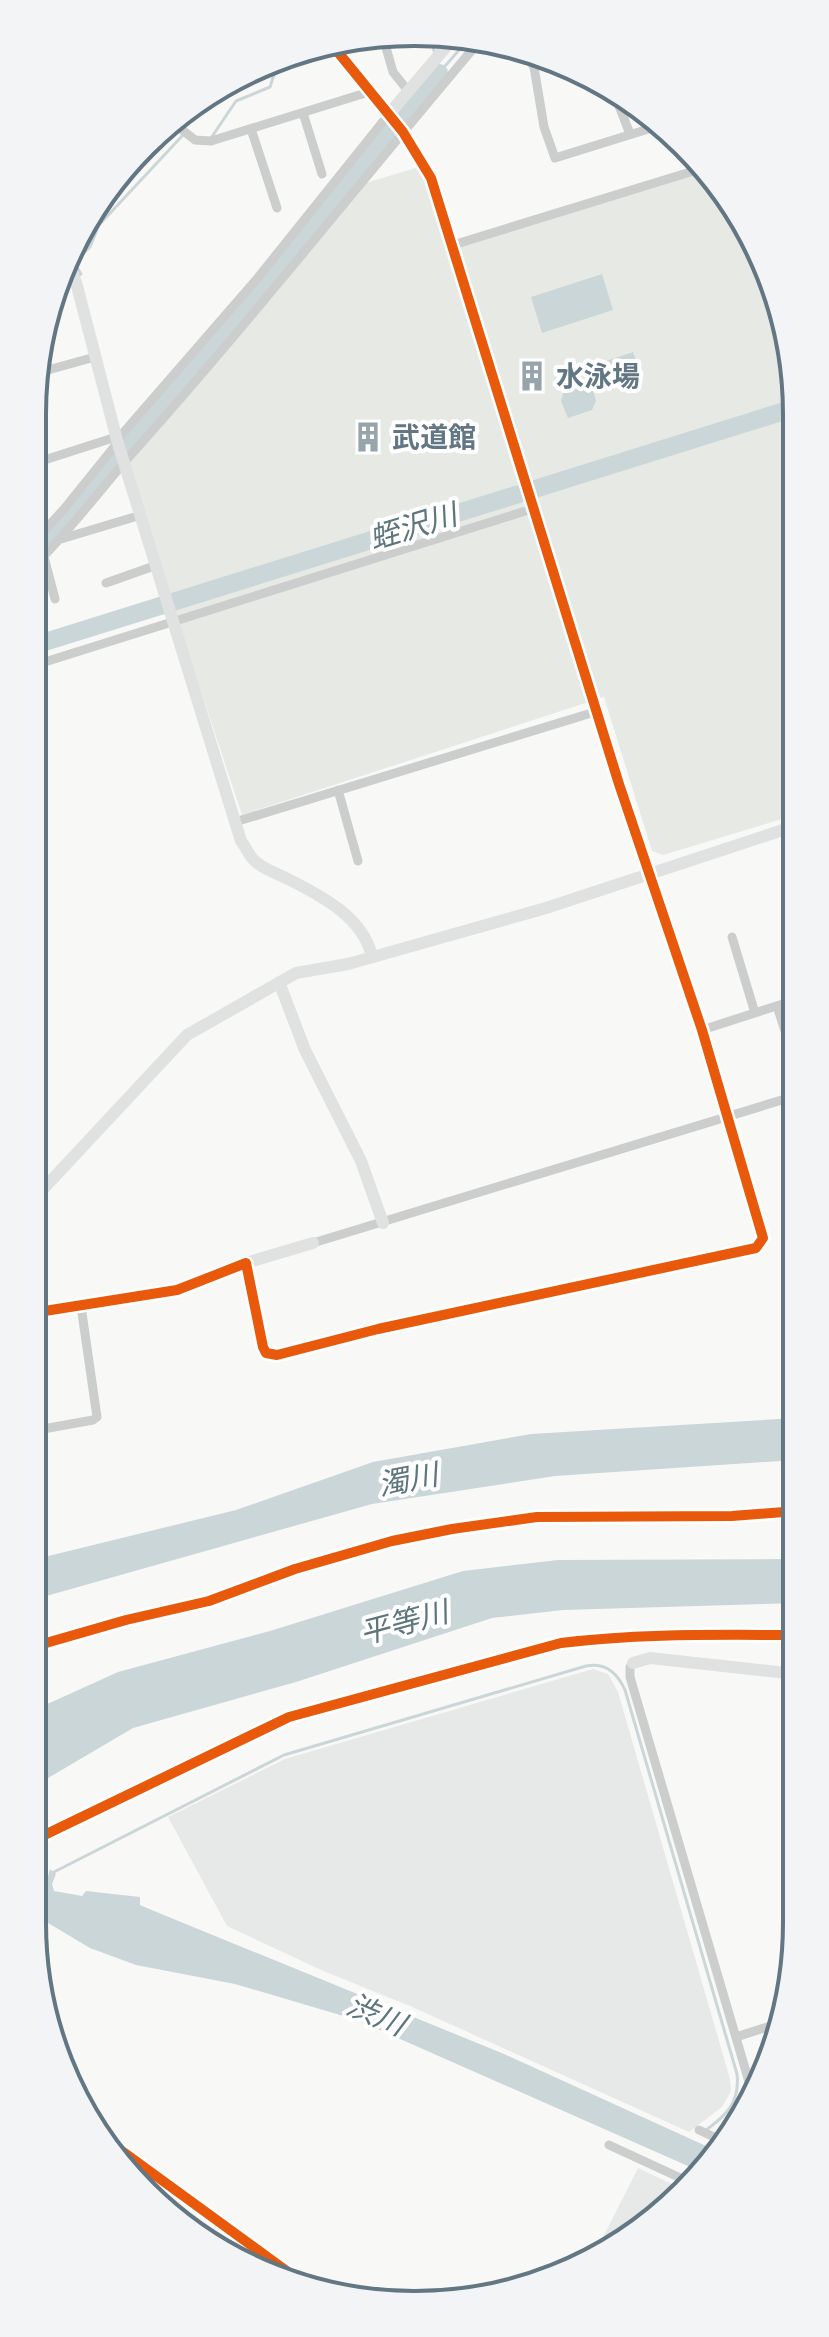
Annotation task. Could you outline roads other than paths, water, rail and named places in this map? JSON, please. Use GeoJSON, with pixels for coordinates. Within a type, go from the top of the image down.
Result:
{"type":"FeatureCollection","features":[{"type":"Feature","properties":{"kind":"street"},"geometry":{"type":"LineString","coordinates":[[386,47],[393,72],[409,92]]}},
{"type":"Feature","properties":{"kind":"street"},"geometry":{"type":"LineString","coordinates":[[46,555],[272,293],[396,123],[409,92],[445,48]]}},
{"type":"Feature","properties":{"kind":"street"},"geometry":{"type":"LineString","coordinates":[[46,529],[256,280],[396,123],[471,50]]}},
{"type":"Feature","properties":{"kind":"street"},"geometry":{"type":"LineString","coordinates":[[246,1263],[263,1347],[266,1353],[277,1355],[393,1326],[756,1248],[763,1238],[702,1030],[619,784],[431,178],[396,123],[340,54]]}},
{"type":"Feature","properties":{"kind":"street"},"geometry":{"type":"LineString","coordinates":[[533,66],[544,127],[555,158],[647,129]]}},
{"type":"Feature","properties":{"kind":"street"},"geometry":{"type":"LineString","coordinates":[[181,129],[195,140],[211,141],[372,91]]}},
{"type":"Feature","properties":{"kind":"street"},"geometry":{"type":"LineString","coordinates":[[621,109],[630,134]]}},
{"type":"Feature","properties":{"kind":"street"},"geometry":{"type":"LineString","coordinates":[[303,113],[322,174]]}},
{"type":"Feature","properties":{"kind":"street"},"geometry":{"type":"LineString","coordinates":[[251,129],[277,208]]}},
{"type":"Feature","properties":{"kind":"street"},"geometry":{"type":"LineString","coordinates":[[453,245],[692,172]]}},
{"type":"Feature","properties":{"kind":"street"},"geometry":{"type":"LineString","coordinates":[[73,276],[117,441],[241,841],[255,861],[346,914],[369,942],[372,957]]}},
{"type":"Feature","properties":{"kind":"street"},"geometry":{"type":"LineString","coordinates":[[256,280],[272,293]]}},
{"type":"Feature","properties":{"kind":"street"},"geometry":{"type":"LineString","coordinates":[[49,370],[95,357]]}},
{"type":"Feature","properties":{"kind":"street"},"geometry":{"type":"LineString","coordinates":[[46,460],[117,441]]}},
{"type":"Feature","properties":{"kind":"street"},"geometry":{"type":"LineString","coordinates":[[46,661],[173,616],[534,505]]}},
{"type":"Feature","properties":{"kind":"street"},"geometry":{"type":"LineString","coordinates":[[61,539],[141,515]]}},
{"type":"Feature","properties":{"kind":"street"},"geometry":{"type":"LineString","coordinates":[[46,565],[55,599]]}},
{"type":"Feature","properties":{"kind":"street"},"geometry":{"type":"LineString","coordinates":[[106,583],[157,565]]}},
{"type":"Feature","properties":{"kind":"street"},"geometry":{"type":"LineString","coordinates":[[235,822],[598,711]]}},
{"type":"Feature","properties":{"kind":"street"},"geometry":{"type":"LineString","coordinates":[[338,790],[358,861]]}},
{"type":"Feature","properties":{"kind":"street"},"geometry":{"type":"LineString","coordinates":[[46,1186],[176,1045],[200,1026],[279,982],[306,970],[348,964],[546,908],[783,830]]}},
{"type":"Feature","properties":{"kind":"street"},"geometry":{"type":"LineString","coordinates":[[732,937],[755,1013]]}},
{"type":"Feature","properties":{"kind":"street"},"geometry":{"type":"LineString","coordinates":[[279,982],[305,1050],[361,1161],[383,1223]]}},
{"type":"Feature","properties":{"kind":"street"},"geometry":{"type":"LineString","coordinates":[[702,1030],[783,1004]]}},
{"type":"Feature","properties":{"kind":"street"},"geometry":{"type":"LineString","coordinates":[[777,1006],[783,1025]]}},
{"type":"Feature","properties":{"kind":"street"},"geometry":{"type":"LineString","coordinates":[[46,1311],[177,1290],[246,1263],[783,1099]]}},
{"type":"Feature","properties":{"kind":"street"},"geometry":{"type":"LineString","coordinates":[[46,1428],[97,1417],[81,1306]]}},
{"type":"Feature","properties":{"kind":"street"},"geometry":{"type":"LineString","coordinates":[[748,2079],[630,1677],[630,1667],[633,1663],[650,1658],[783,1673]]}},
{"type":"Feature","properties":{"kind":"street"},"geometry":{"type":"LineString","coordinates":[[736,2037],[767,2027]]}},
{"type":"Feature","properties":{"kind":"street"},"geometry":{"type":"LineString","coordinates":[[699,2130],[714,2137]]}},
{"type":"Feature","properties":{"kind":"street"},"geometry":{"type":"LineString","coordinates":[[609,2145],[680,2178]]}},
{"type":"Feature","properties":{"kind":"water"},"geometry":{"type":"Polygon","coordinates":[[[602,274],[613,310],[542,333],[531,297],[602,274]]]}},
{"type":"Feature","properties":{"kind":"water"},"geometry":{"type":"Polygon","coordinates":[[[633,352],[641,374],[604,386],[597,364],[633,352]]]}},
{"type":"Feature","properties":{"kind":"water"},"geometry":{"type":"Polygon","coordinates":[[[575,368],[580,370],[581,379],[592,387],[596,401],[592,410],[568,418],[561,401],[565,387],[560,380],[575,368]]]}},
{"type":"Feature","properties":{"kind":"water","name":"濁川"},"geometry":{"type":"Polygon","coordinates":[[[783,1419],[783,1461],[555,1476],[372,1504],[46,1596],[46,1557],[236,1510],[373,1462],[531,1434],[783,1419]]]}},
{"type":"Feature","properties":{"kind":"water","name":"平等川"},"geometry":{"type":"Polygon","coordinates":[[[783,1559],[783,1603],[563,1610],[492,1618],[296,1682],[133,1728],[46,1779],[46,1705],[118,1672],[270,1631],[463,1571],[558,1560],[783,1559]]]}},
{"type":"Feature","properties":{"kind":"water","name":"渋川"},"geometry":{"type":"Polygon","coordinates":[[[50,1869],[56,1874],[52,1884],[54,1891],[82,1896],[86,1891],[140,1897],[140,1905],[504,2054],[707,2147],[690,2167],[357,2020],[235,1984],[136,1965],[90,1948],[46,1922],[46,1884],[50,1869]]]}},
{"type":"Feature","properties":{"kind":"waterway"},"geometry":{"type":"LineString","coordinates":[[433,47],[435,54]]}},
{"type":"Feature","properties":{"kind":"waterway"},"geometry":{"type":"LineString","coordinates":[[437,66],[439,73],[460,49]]}},
{"type":"Feature","properties":{"kind":"waterway"},"geometry":{"type":"LineString","coordinates":[[46,538],[119,458],[439,73]]}},
{"type":"Feature","properties":{"kind":"waterway"},"geometry":{"type":"LineString","coordinates":[[211,138],[236,101],[270,87],[274,74]]}},
{"type":"Feature","properties":{"kind":"waterway"},"geometry":{"type":"LineString","coordinates":[[83,253],[90,247],[99,225],[183,135]]}},
{"type":"Feature","properties":{"kind":"waterway"},"geometry":{"type":"LineString","coordinates":[[76,277],[81,274],[77,267]]}},
{"type":"Feature","properties":{"kind":"waterway","name":"蛭沢川"},"geometry":{"type":"LineString","coordinates":[[46,642],[783,411]]}},
{"type":"Feature","properties":{"kind":"waterway"},"geometry":{"type":"LineString","coordinates":[[52,1873],[284,1755],[586,1666],[605,1667],[614,1673],[625,1690],[737,2074],[734,2100],[720,2119],[706,2130]]}},
{"type":"Feature","properties":{"kind":"place","name":"水泳場"},"geometry":{"type":"Point","coordinates":[532,376]}},
{"type":"Feature","properties":{"kind":"place","name":"武道館"},"geometry":{"type":"Point","coordinates":[368,437]}}]}
